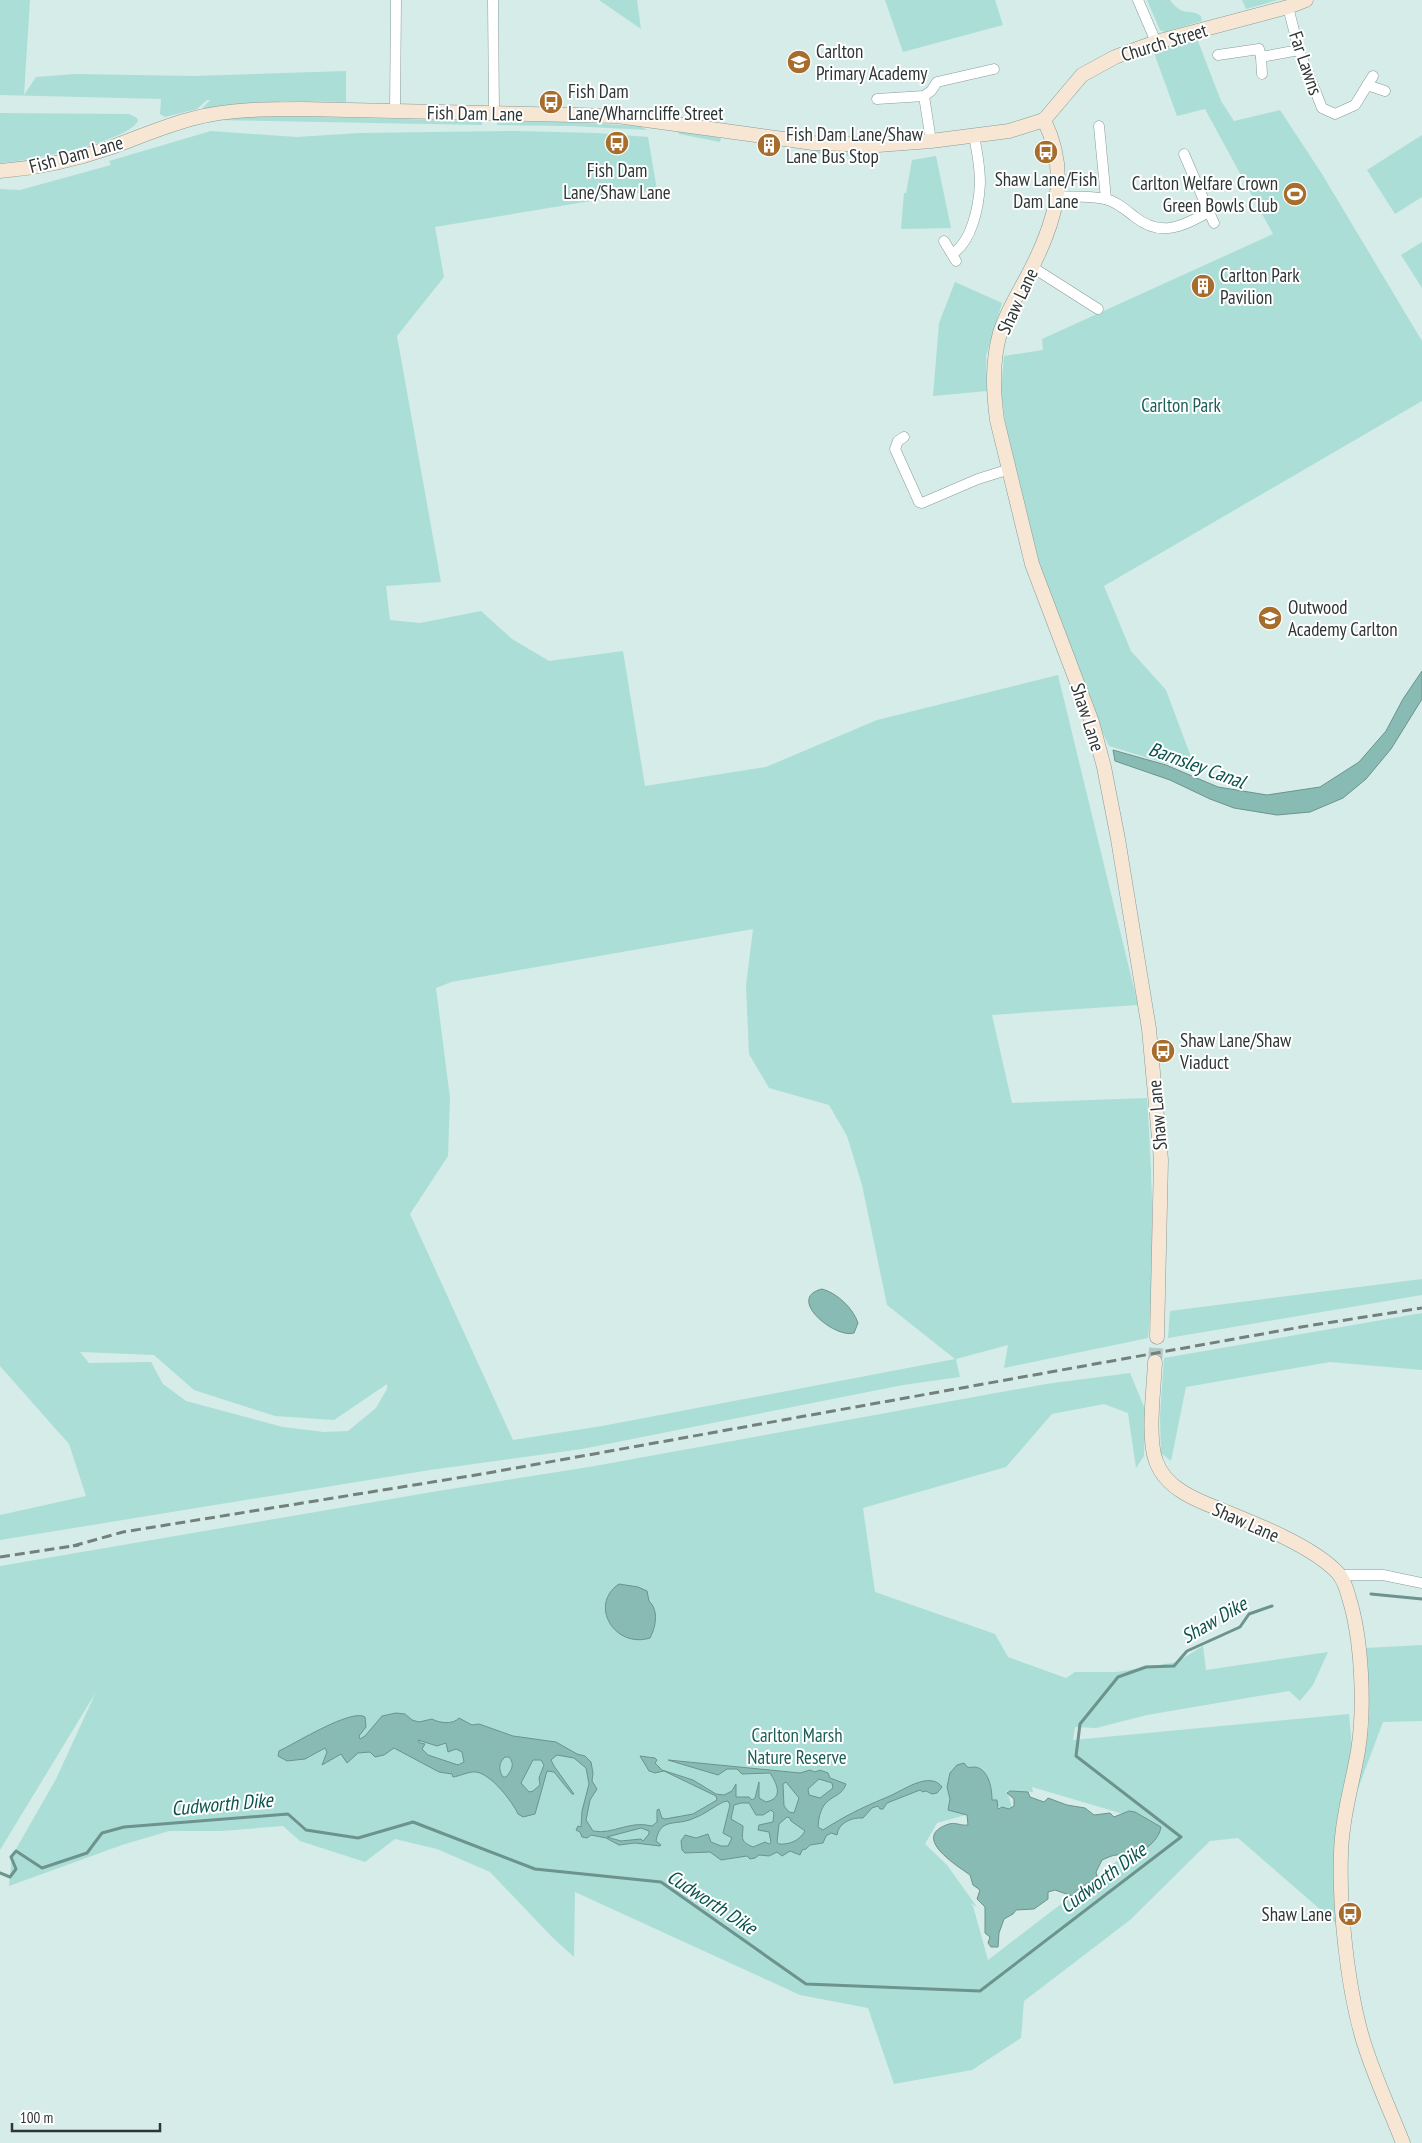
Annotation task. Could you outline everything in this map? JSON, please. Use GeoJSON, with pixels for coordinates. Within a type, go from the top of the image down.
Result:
{"type":"FeatureCollection","features":[{"type":"Feature","properties":{"kind":"street"},"geometry":{"type":"LineString","coordinates":[[395,112],[396,0]]}},
{"type":"Feature","properties":{"kind":"street"},"geometry":{"type":"LineString","coordinates":[[493,0],[494,114]]}},
{"type":"Feature","properties":{"kind":"street"},"geometry":{"type":"LineString","coordinates":[[1138,0],[1156,42]]}},
{"type":"Feature","properties":{"kind":"street","name":"Church Street"},"geometry":{"type":"LineString","coordinates":[[1044,120],[1082,75],[1115,57],[1156,42],[1288,7],[1306,0]]}},
{"type":"Feature","properties":{"kind":"street","name":"Far Lawns"},"geometry":{"type":"LineString","coordinates":[[1288,7],[1299,50],[1322,108],[1335,114],[1355,105],[1373,76]]}},
{"type":"Feature","properties":{"kind":"street"},"geometry":{"type":"LineString","coordinates":[[1218,55],[1259,50],[1262,74]]}},
{"type":"Feature","properties":{"kind":"street"},"geometry":{"type":"LineString","coordinates":[[1260,57],[1299,50]]}},
{"type":"Feature","properties":{"kind":"street"},"geometry":{"type":"LineString","coordinates":[[877,98],[924,96],[931,91],[937,82],[994,69]]}},
{"type":"Feature","properties":{"kind":"street"},"geometry":{"type":"LineString","coordinates":[[1367,86],[1385,91]]}},
{"type":"Feature","properties":{"kind":"street"},"geometry":{"type":"LineString","coordinates":[[924,96],[931,141]]}},
{"type":"Feature","properties":{"kind":"street","name":"Fish Dam Lane"},"geometry":{"type":"LineString","coordinates":[[0,171],[38,168],[78,158],[157,129],[197,117],[250,110],[618,116],[658,120],[813,143],[878,145],[931,141],[1009,131],[1044,120]]}},
{"type":"Feature","properties":{"kind":"street","name":"Shaw Lane"},"geometry":{"type":"LineString","coordinates":[[1044,120],[1053,143],[1058,196],[1054,216],[1032,267],[1007,315],[995,357],[993,378],[997,420],[1032,564],[1092,722],[1104,767],[1118,839],[1149,1028],[1162,1160],[1157,1337]]}},
{"type":"Feature","properties":{"kind":"street"},"geometry":{"type":"LineString","coordinates":[[1099,126],[1106,199]]}},
{"type":"Feature","properties":{"kind":"street"},"geometry":{"type":"LineString","coordinates":[[944,241],[954,257],[969,237],[978,200],[980,182],[974,136]]}},
{"type":"Feature","properties":{"kind":"street"},"geometry":{"type":"LineString","coordinates":[[1184,154],[1214,223]]}},
{"type":"Feature","properties":{"kind":"street"},"geometry":{"type":"LineString","coordinates":[[1058,196],[1106,199],[1124,208],[1143,224],[1157,228],[1179,226],[1209,212]]}},
{"type":"Feature","properties":{"kind":"street"},"geometry":{"type":"LineString","coordinates":[[1032,267],[1098,309]]}},
{"type":"Feature","properties":{"kind":"street"},"geometry":{"type":"LineString","coordinates":[[904,437],[898,441],[895,449],[919,502],[922,503],[978,479],[1010,470]]}},
{"type":"Feature","properties":{"kind":"street","name":"Shaw Lane"},"geometry":{"type":"LineString","coordinates":[[1155,1362],[1153,1444],[1156,1462],[1169,1480],[1190,1497],[1310,1551],[1340,1575]]}},
{"type":"Feature","properties":{"kind":"street"},"geometry":{"type":"LineString","coordinates":[[1403,2143],[1361,2034],[1346,1951],[1341,1889],[1341,1852],[1347,1803],[1358,1749],[1360,1666],[1358,1642],[1349,1598],[1340,1575],[1383,1574],[1422,1583]]}},
{"type":"Feature","properties":{"kind":"green space"},"geometry":{"type":"Polygon","coordinates":[[[0,0],[30,0],[24,95],[36,77],[75,74],[194,76],[346,71],[346,102],[280,101],[278,103],[200,111],[210,100],[207,100],[197,109],[165,117],[160,114],[161,99],[0,95],[0,0]]]}},
{"type":"Feature","properties":{"kind":"green space"},"geometry":{"type":"Polygon","coordinates":[[[599,0],[637,0],[641,29],[599,0]]]}},
{"type":"Feature","properties":{"kind":"green space"},"geometry":{"type":"Polygon","coordinates":[[[885,0],[995,0],[1003,25],[903,52],[885,0]]]}},
{"type":"Feature","properties":{"kind":"green space"},"geometry":{"type":"Polygon","coordinates":[[[1147,0],[1170,0],[1179,9],[1201,16],[1202,21],[1165,32],[1160,30],[1147,0]]]}},
{"type":"Feature","properties":{"kind":"green space"},"geometry":{"type":"Polygon","coordinates":[[[1242,0],[1278,0],[1246,9],[1242,0]]]}},
{"type":"Feature","properties":{"kind":"green space","name":"Carlton Park"},"geometry":{"type":"Polygon","coordinates":[[[1196,36],[1221,101],[1234,121],[1280,110],[1322,174],[1422,341],[1422,401],[1104,586],[1131,651],[1166,690],[1197,773],[1109,746],[1100,727],[1029,540],[1008,443],[1001,390],[1004,356],[1043,350],[1042,339],[1273,234],[1205,109],[1177,116],[1153,50],[1196,36]]]}},
{"type":"Feature","properties":{"kind":"green space"},"geometry":{"type":"Polygon","coordinates":[[[0,113],[129,114],[137,118],[138,121],[130,129],[115,137],[74,150],[0,163],[0,113]]]}},
{"type":"Feature","properties":{"kind":"green space"},"geometry":{"type":"Polygon","coordinates":[[[283,116],[482,121],[482,125],[213,120],[239,117],[283,116]]]}},
{"type":"Feature","properties":{"kind":"green space"},"geometry":{"type":"Polygon","coordinates":[[[497,121],[569,122],[640,126],[647,130],[497,125],[497,121]]]}},
{"type":"Feature","properties":{"kind":"green space"},"geometry":{"type":"Polygon","coordinates":[[[211,131],[297,137],[360,133],[516,131],[596,133],[648,137],[657,190],[435,227],[444,277],[397,336],[441,582],[386,586],[390,620],[420,623],[481,611],[512,639],[549,661],[623,651],[645,786],[766,767],[877,720],[1058,675],[1138,1005],[992,1015],[1012,1103],[1147,1098],[1153,1248],[1148,1338],[1004,1368],[1008,1345],[956,1359],[960,1377],[903,1385],[582,1449],[430,1470],[0,1540],[0,1515],[86,1496],[69,1444],[0,1366],[0,189],[20,190],[111,165],[109,161],[211,131]],[[753,929],[451,982],[436,988],[450,1098],[448,1156],[410,1214],[513,1440],[602,1426],[955,1359],[887,1305],[862,1185],[847,1136],[829,1105],[769,1088],[749,1054],[746,986],[753,929]],[[80,1352],[89,1363],[151,1362],[163,1384],[186,1401],[283,1427],[324,1432],[348,1431],[376,1408],[387,1389],[387,1384],[334,1420],[275,1416],[194,1390],[154,1355],[80,1352]]]}},
{"type":"Feature","properties":{"kind":"green space"},"geometry":{"type":"Polygon","coordinates":[[[677,131],[721,138],[720,142],[679,134],[677,131]]]}},
{"type":"Feature","properties":{"kind":"green space"},"geometry":{"type":"Polygon","coordinates":[[[1422,135],[1422,197],[1395,214],[1367,170],[1422,135]]]}},
{"type":"Feature","properties":{"kind":"green space"},"geometry":{"type":"Polygon","coordinates":[[[812,149],[870,153],[875,156],[811,153],[812,149]]]}},
{"type":"Feature","properties":{"kind":"green space"},"geometry":{"type":"Polygon","coordinates":[[[936,156],[951,228],[901,229],[904,193],[906,193],[912,160],[936,156]]]}},
{"type":"Feature","properties":{"kind":"green space"},"geometry":{"type":"Polygon","coordinates":[[[1422,242],[1422,288],[1401,255],[1422,242]]]}},
{"type":"Feature","properties":{"kind":"green space"},"geometry":{"type":"Polygon","coordinates":[[[955,282],[1002,303],[986,356],[987,391],[933,396],[939,323],[955,282]]]}},
{"type":"Feature","properties":{"kind":"green space"},"geometry":{"type":"Polygon","coordinates":[[[1422,1279],[1422,1295],[1168,1338],[1170,1311],[1422,1279]]]}},
{"type":"Feature","properties":{"kind":"green space"},"geometry":{"type":"Polygon","coordinates":[[[1422,1313],[1422,1370],[1330,1362],[1186,1387],[1171,1461],[1161,1453],[1160,1416],[1164,1358],[1422,1313]]]}},
{"type":"Feature","properties":{"kind":"green space","name":"Carlton Marsh Nature Reserve"},"geometry":{"type":"Polygon","coordinates":[[[1130,1373],[1145,1409],[1144,1456],[1136,1468],[1128,1413],[1104,1404],[1052,1414],[1006,1467],[863,1508],[875,1592],[995,1634],[1008,1657],[1066,1678],[1075,1672],[1117,1672],[1177,1662],[1203,1646],[1206,1670],[1328,1652],[1313,1685],[1300,1701],[1289,1691],[1147,1715],[1096,1728],[1075,1727],[1073,1740],[1349,1714],[1352,1747],[1337,1924],[1238,1838],[1210,1841],[1130,1920],[1024,2001],[1021,2038],[972,2070],[894,2084],[868,2008],[800,1995],[575,1892],[574,1957],[552,1937],[490,1872],[437,1849],[395,1839],[365,1862],[300,1841],[283,1826],[221,1831],[169,1831],[122,1845],[9,1886],[12,1856],[56,1779],[96,1692],[0,1850],[0,1566],[589,1467],[1046,1384],[1130,1373]],[[1032,1787],[1033,1792],[1007,1791],[1013,1811],[998,1806],[937,1823],[925,1844],[947,1865],[977,1907],[970,1903],[973,1906],[988,1960],[1151,1835],[1130,1816],[1032,1787]]]}},
{"type":"Feature","properties":{"kind":"green space"},"geometry":{"type":"Polygon","coordinates":[[[1422,1645],[1422,1721],[1383,1722],[1356,1794],[1369,1725],[1365,1648],[1422,1645]]]}},
{"type":"Feature","properties":{"kind":"shaded area","name":"Barnsley Canal"},"geometry":{"type":"Polygon","coordinates":[[[1422,671],[1422,699],[1391,749],[1366,779],[1343,798],[1310,812],[1277,815],[1234,808],[1170,780],[1115,761],[1113,750],[1166,765],[1218,787],[1267,795],[1320,787],[1359,762],[1386,731],[1403,699],[1422,671]]]}},
{"type":"Feature","properties":{"kind":"shaded area"},"geometry":{"type":"Polygon","coordinates":[[[822,1289],[839,1298],[856,1317],[858,1323],[854,1333],[836,1330],[817,1317],[809,1301],[812,1294],[822,1289]]]}},
{"type":"Feature","properties":{"kind":"shaded area"},"geometry":{"type":"Polygon","coordinates":[[[619,1584],[638,1587],[647,1591],[655,1614],[654,1629],[650,1638],[637,1640],[626,1637],[610,1623],[606,1613],[606,1603],[610,1593],[619,1584]]]}},
{"type":"Feature","properties":{"kind":"shaded area"},"geometry":{"type":"Polygon","coordinates":[[[396,1713],[405,1714],[412,1720],[419,1722],[432,1719],[438,1722],[453,1722],[459,1718],[472,1725],[479,1724],[513,1736],[556,1742],[577,1754],[585,1756],[591,1762],[592,1781],[597,1789],[590,1800],[586,1820],[593,1831],[600,1832],[636,1825],[652,1826],[657,1822],[657,1810],[659,1809],[662,1818],[665,1819],[693,1814],[717,1800],[716,1796],[664,1771],[655,1773],[649,1771],[640,1756],[655,1758],[657,1760],[655,1763],[662,1770],[693,1780],[716,1794],[724,1795],[732,1791],[736,1784],[736,1797],[749,1797],[752,1800],[755,1798],[759,1782],[759,1798],[766,1802],[772,1800],[777,1794],[777,1786],[770,1773],[742,1774],[737,1769],[727,1769],[718,1775],[668,1760],[800,1773],[820,1770],[828,1773],[830,1778],[846,1784],[843,1790],[830,1799],[822,1808],[818,1827],[823,1830],[853,1812],[915,1784],[933,1781],[942,1787],[937,1793],[932,1794],[920,1790],[887,1803],[883,1809],[880,1809],[878,1806],[872,1808],[863,1818],[850,1820],[843,1824],[837,1835],[831,1833],[826,1836],[823,1843],[810,1845],[802,1850],[800,1855],[790,1851],[782,1856],[777,1852],[769,1856],[759,1855],[750,1859],[747,1856],[721,1860],[710,1852],[685,1853],[682,1850],[681,1841],[685,1835],[696,1838],[708,1834],[711,1842],[721,1846],[728,1846],[732,1838],[723,1833],[730,1805],[728,1801],[686,1821],[665,1825],[658,1833],[656,1841],[660,1846],[635,1843],[619,1845],[606,1838],[591,1835],[587,1838],[582,1837],[580,1832],[576,1830],[578,1826],[581,1827],[582,1811],[589,1784],[586,1768],[574,1758],[557,1755],[551,1760],[574,1794],[554,1772],[547,1771],[535,1814],[523,1817],[518,1814],[500,1789],[482,1774],[474,1772],[453,1777],[452,1774],[439,1772],[394,1748],[384,1755],[375,1757],[370,1752],[358,1753],[347,1763],[341,1754],[322,1765],[327,1752],[325,1748],[305,1759],[287,1761],[278,1756],[279,1751],[323,1728],[358,1716],[365,1717],[366,1727],[359,1736],[360,1739],[365,1736],[382,1716],[396,1713]],[[418,1740],[420,1743],[425,1744],[422,1749],[428,1755],[458,1765],[464,1762],[462,1752],[456,1749],[448,1752],[446,1743],[437,1746],[418,1740]],[[505,1757],[501,1761],[500,1772],[503,1777],[506,1777],[511,1769],[512,1762],[509,1757],[505,1757]],[[533,1760],[521,1783],[529,1792],[540,1785],[539,1778],[544,1765],[541,1760],[533,1760]],[[819,1779],[808,1789],[809,1795],[820,1798],[833,1788],[832,1783],[819,1779]],[[786,1782],[783,1784],[784,1806],[789,1812],[794,1813],[799,1798],[786,1782]],[[741,1803],[734,1805],[731,1819],[743,1826],[743,1839],[749,1845],[753,1847],[765,1842],[769,1844],[771,1842],[769,1832],[758,1830],[759,1825],[773,1822],[774,1813],[771,1810],[763,1815],[756,1815],[749,1803],[741,1803]],[[787,1817],[779,1824],[777,1842],[779,1844],[791,1843],[805,1831],[787,1817]],[[641,1828],[607,1837],[621,1841],[641,1839],[643,1841],[649,1834],[649,1831],[641,1828]]]}},
{"type":"Feature","properties":{"kind":"shaded area"},"geometry":{"type":"Polygon","coordinates":[[[964,1763],[967,1767],[975,1767],[984,1771],[987,1775],[992,1800],[997,1800],[998,1809],[1002,1807],[1009,1809],[1014,1806],[1014,1799],[1007,1793],[1010,1791],[1028,1792],[1030,1797],[1044,1802],[1048,1798],[1067,1805],[1085,1808],[1094,1815],[1110,1813],[1114,1817],[1129,1811],[1135,1812],[1161,1827],[1160,1832],[1147,1848],[1138,1853],[1129,1856],[1115,1855],[1102,1860],[1096,1872],[1096,1878],[1080,1888],[1072,1896],[1055,1890],[1048,1892],[1048,1899],[1034,1909],[1016,1910],[1004,1919],[999,1933],[998,1947],[991,1947],[988,1943],[990,1937],[985,1933],[985,1907],[977,1899],[980,1890],[973,1885],[970,1875],[940,1851],[935,1843],[934,1836],[938,1830],[949,1824],[968,1825],[967,1815],[948,1810],[950,1799],[947,1787],[950,1773],[957,1765],[964,1763]]]}},
{"type":"Feature","properties":{"kind":"waterway","name":"Shaw Dike"},"geometry":{"type":"LineString","coordinates":[[1371,1594],[1422,1599]]}},
{"type":"Feature","properties":{"kind":"waterway","name":"Cudworth Dike"},"geometry":{"type":"LineString","coordinates":[[0,1873],[10,1877],[16,1869],[11,1857],[16,1851],[42,1868],[87,1853],[102,1833],[124,1827],[288,1814],[306,1830],[358,1838],[413,1822],[535,1869],[661,1882],[806,1984],[980,1991],[1181,1837],[1076,1756],[1080,1724],[1118,1677],[1146,1667],[1174,1666],[1187,1651],[1240,1627],[1249,1614],[1272,1606]]}},
{"type":"Feature","properties":{"kind":"tunnel"},"geometry":{"type":"LineString","coordinates":[[1155,1362],[1157,1337]]}},
{"type":"Feature","properties":{"kind":"railway"},"geometry":{"type":"LineString","coordinates":[[73,1546],[123,1532],[482,1474],[1301,1327],[1422,1308]]}},
{"type":"Feature","properties":{"kind":"railway"},"geometry":{"type":"LineString","coordinates":[[0,1557],[79,1545]]}},
{"type":"Feature","properties":{"kind":"place","name":"Carlton Primary Academy"},"geometry":{"type":"Point","coordinates":[799,62]}},
{"type":"Feature","properties":{"kind":"place","name":"Fish Dam Lane/Wharncliffe Street"},"geometry":{"type":"Point","coordinates":[551,102]}},
{"type":"Feature","properties":{"kind":"place","name":"Fish Dam Lane/Shaw Lane"},"geometry":{"type":"Point","coordinates":[617,143]}},
{"type":"Feature","properties":{"kind":"place","name":"Fish Dam Lane/Shaw Lane Bus Stop"},"geometry":{"type":"Point","coordinates":[769,145]}},
{"type":"Feature","properties":{"kind":"place","name":"Shaw Lane/Fish Dam Lane"},"geometry":{"type":"Point","coordinates":[1046,152]}},
{"type":"Feature","properties":{"kind":"place","name":"Carlton Welfare Crown Green Bowls Club"},"geometry":{"type":"Point","coordinates":[1295,194]}},
{"type":"Feature","properties":{"kind":"place","name":"Carlton Park Pavilion"},"geometry":{"type":"Point","coordinates":[1203,286]}},
{"type":"Feature","properties":{"kind":"place","name":"Outwood Academy Carlton"},"geometry":{"type":"Point","coordinates":[1270,618]}},
{"type":"Feature","properties":{"kind":"place","name":"Shaw Lane/Shaw Viaduct"},"geometry":{"type":"Point","coordinates":[1163,1051]}},
{"type":"Feature","properties":{"kind":"place","name":"Shaw Lane"},"geometry":{"type":"Point","coordinates":[1350,1914]}}]}
